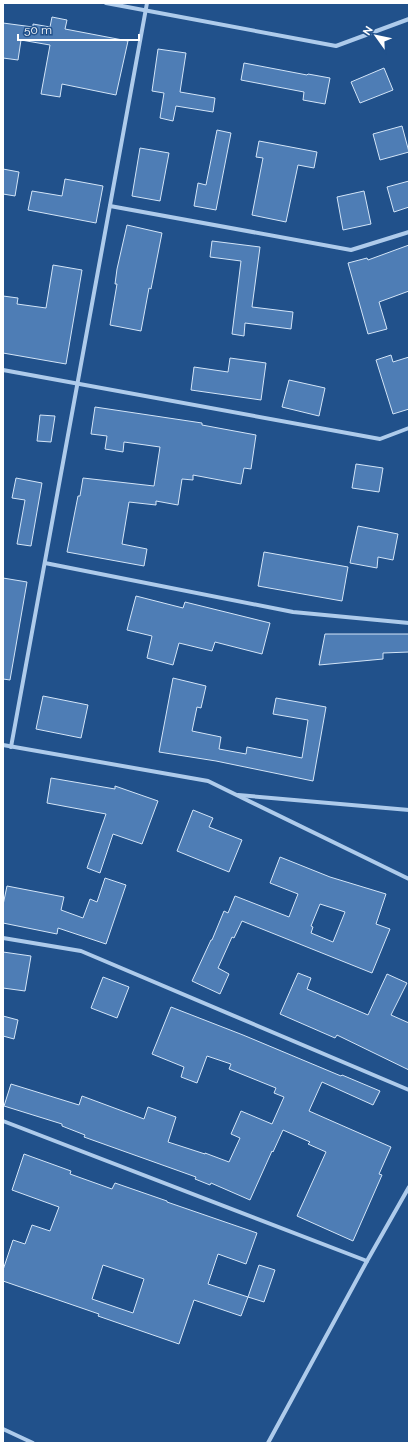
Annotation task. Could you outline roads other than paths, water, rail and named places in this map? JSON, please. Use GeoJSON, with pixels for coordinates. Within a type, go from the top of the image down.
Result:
{"type":"FeatureCollection","features":[{"type":"Feature","properties":{"kind":"street"},"geometry":{"type":"LineString","coordinates":[[106,3],[336,46],[409,19]]}},
{"type":"Feature","properties":{"kind":"street"},"geometry":{"type":"LineString","coordinates":[[11,747],[147,3]]}},
{"type":"Feature","properties":{"kind":"street"},"geometry":{"type":"LineString","coordinates":[[110,206],[350,250],[409,232]]}},
{"type":"Feature","properties":{"kind":"street"},"geometry":{"type":"LineString","coordinates":[[3,370],[380,439],[409,428]]}},
{"type":"Feature","properties":{"kind":"street"},"geometry":{"type":"LineString","coordinates":[[45,563],[293,612],[409,622]]}},
{"type":"Feature","properties":{"kind":"street"},"geometry":{"type":"LineString","coordinates":[[3,745],[208,781],[409,879]]}},
{"type":"Feature","properties":{"kind":"street"},"geometry":{"type":"LineString","coordinates":[[236,795],[409,810]]}},
{"type":"Feature","properties":{"kind":"street"},"geometry":{"type":"LineString","coordinates":[[3,938],[81,952],[409,1090]]}},
{"type":"Feature","properties":{"kind":"street"},"geometry":{"type":"LineString","coordinates":[[3,1121],[367,1261]]}},
{"type":"Feature","properties":{"kind":"street"},"geometry":{"type":"LineString","coordinates":[[268,1443],[367,1261],[409,1188]]}},
{"type":"Feature","properties":{"kind":"street"},"geometry":{"type":"LineString","coordinates":[[3,1429],[33,1443]]}}]}
